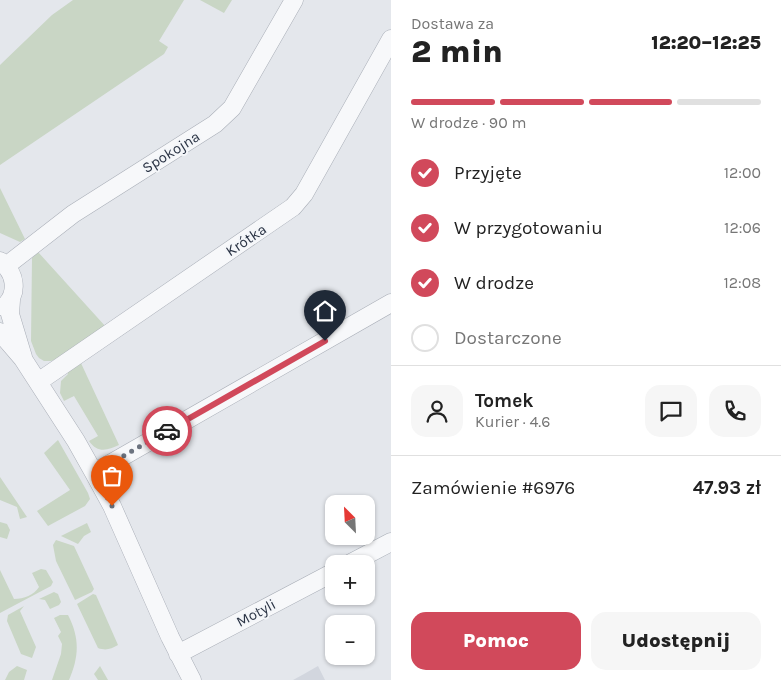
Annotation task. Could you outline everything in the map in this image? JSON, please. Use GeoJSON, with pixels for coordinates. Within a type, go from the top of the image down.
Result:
{"type":"FeatureCollection","features":[{"type":"Feature","properties":{"kind":"street","name":"Spokojna"},"geometry":{"type":"LineString","coordinates":[[3,264],[73,214],[225,116],[232,108],[294,0]]}},
{"type":"Feature","properties":{"kind":"street","name":"Krótka"},"geometry":{"type":"LineString","coordinates":[[38,382],[293,207],[304,194],[391,39]]}},
{"type":"Feature","properties":{"kind":"street"},"geometry":{"type":"LineString","coordinates":[[3,264],[14,280],[14,287],[5,305],[10,314],[24,360]]}},
{"type":"Feature","properties":{"kind":"street"},"geometry":{"type":"LineString","coordinates":[[94,473],[391,304]]}},
{"type":"Feature","properties":{"kind":"street"},"geometry":{"type":"LineString","coordinates":[[0,332],[24,360],[76,441],[94,473],[112,506],[178,654],[192,680]]}},
{"type":"Feature","properties":{"kind":"street"},"geometry":{"type":"LineString","coordinates":[[367,555],[391,542]]}},
{"type":"Feature","properties":{"kind":"street","name":"Motyli"},"geometry":{"type":"LineString","coordinates":[[178,654],[325,577]]}},
{"type":"Feature","properties":{"kind":"shaded area"},"geometry":{"type":"Polygon","coordinates":[[[318,666],[325,680],[293,680],[304,674],[318,666]]]}},
{"type":"Feature","properties":{"kind":"green space"},"geometry":{"type":"Polygon","coordinates":[[[73,0],[184,0],[159,41],[168,47],[164,54],[0,165],[0,65],[52,15],[73,0]]]}},
{"type":"Feature","properties":{"kind":"green space"},"geometry":{"type":"Polygon","coordinates":[[[200,0],[232,0],[224,13],[200,0]]]}},
{"type":"Feature","properties":{"kind":"green space"},"geometry":{"type":"Polygon","coordinates":[[[0,188],[25,239],[20,242],[0,233],[0,188]]]}},
{"type":"Feature","properties":{"kind":"green space"},"geometry":{"type":"Polygon","coordinates":[[[38,252],[106,327],[64,356],[51,361],[44,361],[39,358],[31,341],[32,258],[38,252]]]}},
{"type":"Feature","properties":{"kind":"green space"},"geometry":{"type":"Polygon","coordinates":[[[80,361],[119,445],[115,447],[103,450],[92,445],[89,441],[98,436],[74,396],[64,401],[60,393],[61,381],[68,374],[66,370],[80,361]]]}},
{"type":"Feature","properties":{"kind":"green space"},"geometry":{"type":"Polygon","coordinates":[[[58,440],[90,499],[85,506],[48,526],[37,511],[70,490],[44,453],[58,440]]]}},
{"type":"Feature","properties":{"kind":"green space"},"geometry":{"type":"Polygon","coordinates":[[[0,477],[27,517],[20,519],[17,507],[0,500],[0,477]]]}},
{"type":"Feature","properties":{"kind":"green space"},"geometry":{"type":"Polygon","coordinates":[[[0,522],[7,524],[10,530],[7,539],[0,537],[0,522]]]}},
{"type":"Feature","properties":{"kind":"green space"},"geometry":{"type":"Polygon","coordinates":[[[87,523],[91,532],[84,536],[78,544],[61,536],[87,523]]]}},
{"type":"Feature","properties":{"kind":"green space"},"geometry":{"type":"Polygon","coordinates":[[[56,540],[74,546],[94,589],[92,592],[75,600],[56,561],[53,545],[56,540]]]}},
{"type":"Feature","properties":{"kind":"green space"},"geometry":{"type":"Polygon","coordinates":[[[41,569],[46,570],[53,582],[51,586],[0,613],[0,570],[14,599],[28,596],[37,590],[39,587],[32,573],[41,569]]]}},
{"type":"Feature","properties":{"kind":"green space"},"geometry":{"type":"Polygon","coordinates":[[[54,592],[58,594],[61,602],[50,609],[45,600],[39,599],[54,592]]]}},
{"type":"Feature","properties":{"kind":"green space"},"geometry":{"type":"Polygon","coordinates":[[[93,594],[96,595],[118,645],[111,648],[98,648],[77,604],[93,594]]]}},
{"type":"Feature","properties":{"kind":"green space"},"geometry":{"type":"Polygon","coordinates":[[[24,606],[20,611],[36,647],[32,658],[21,654],[7,621],[8,615],[24,606]]]}},
{"type":"Feature","properties":{"kind":"green space"},"geometry":{"type":"Polygon","coordinates":[[[60,615],[68,615],[75,632],[77,648],[75,663],[69,680],[52,680],[61,654],[62,644],[58,636],[61,632],[54,618],[60,615]]]}},
{"type":"Feature","properties":{"kind":"green space"},"geometry":{"type":"Polygon","coordinates":[[[17,666],[27,670],[24,680],[5,680],[9,672],[17,666]]]}},
{"type":"Feature","properties":{"kind":"green space"},"geometry":{"type":"Polygon","coordinates":[[[100,666],[108,680],[98,680],[94,674],[100,666]]]}},
{"type":"Feature","properties":{"kind":"way so far"},"geometry":{"type":"LineString","coordinates":[[112,506],[94,473],[167,431]]}},
{"type":"Feature","properties":{"kind":"route"},"geometry":{"type":"LineString","coordinates":[[167,431],[325,341]]}}]}
